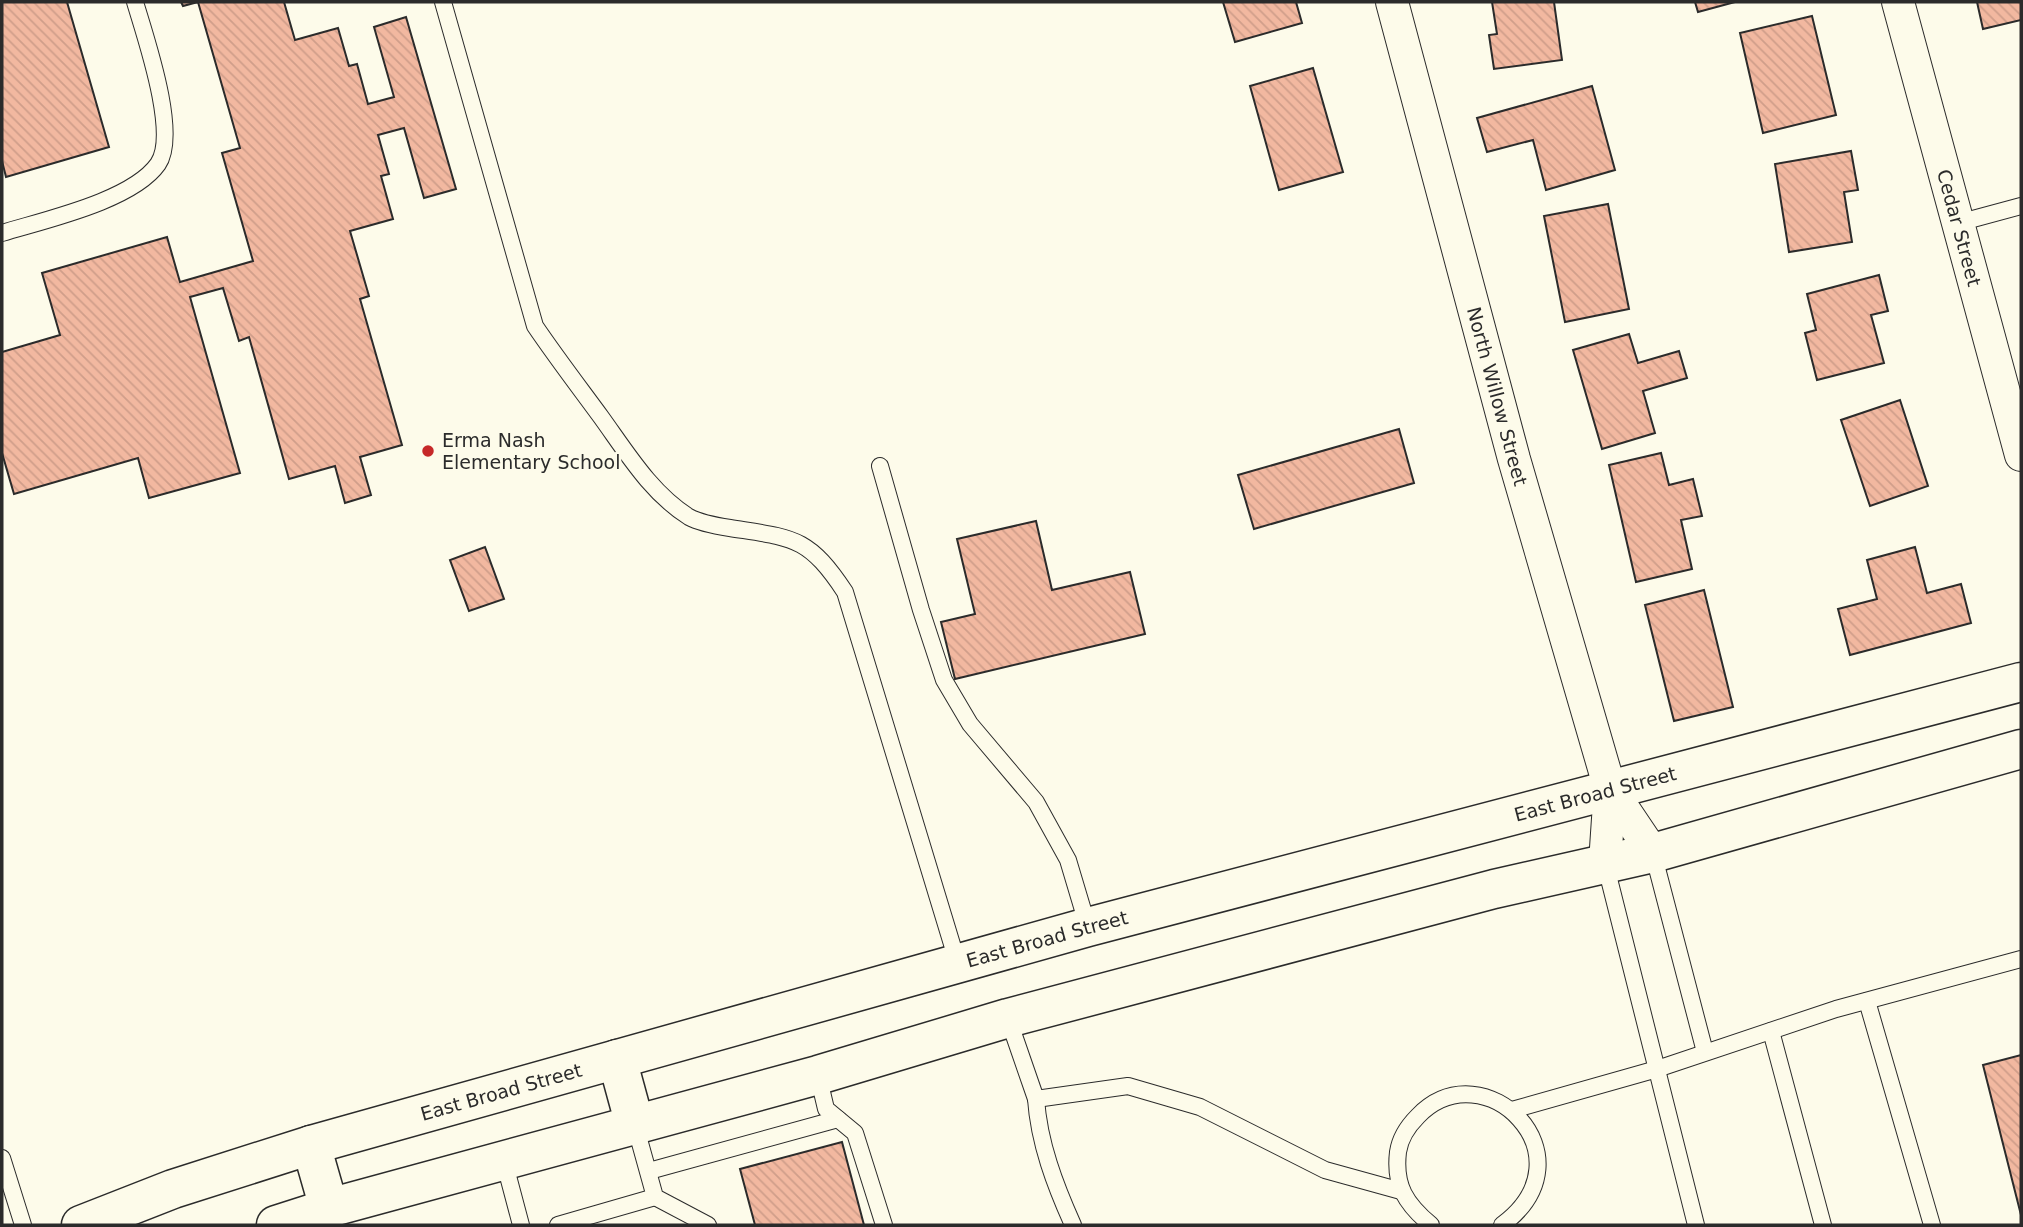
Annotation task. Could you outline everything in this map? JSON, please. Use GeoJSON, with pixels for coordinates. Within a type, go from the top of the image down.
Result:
{"type":"FeatureCollection","features":[{"type":"Feature","properties":{"kind":"main road","name":"East Broad Street"},"geometry":{"type":"LineString","coordinates":[[80,1225],[173,1189],[311,1145],[1088,927],[2021,682]]}},
{"type":"Feature","properties":{"kind":"main road"},"geometry":{"type":"LineString","coordinates":[[276,1225],[332,1216],[504,1161],[818,1075],[1008,1018],[1480,892],[1653,853],[2021,749]]}},
{"type":"Feature","properties":{"kind":"main road"},"geometry":{"type":"LineString","coordinates":[[617,1059],[635,1125]]}},
{"type":"Feature","properties":{"kind":"main road"},"geometry":{"type":"LineString","coordinates":[[311,1145],[332,1216]]}},
{"type":"Feature","properties":{"kind":"street","name":"North Willow Street"},"geometry":{"type":"LineString","coordinates":[[1392,2],[1514,459],[1610,789],[1653,853]]}},
{"type":"Feature","properties":{"kind":"street","name":"Cedar Street"},"geometry":{"type":"LineString","coordinates":[[1898,2],[2021,455]]}},
{"type":"Feature","properties":{"kind":"street","name":"North Willow Street"},"geometry":{"type":"LineString","coordinates":[[1605,863],[1610,789]]}},
{"type":"Feature","properties":{"kind":"lane"},"geometry":{"type":"LineString","coordinates":[[2,233],[82,209],[138,185],[159,163],[165,138],[157,75],[135,2]]}},
{"type":"Feature","properties":{"kind":"lane"},"geometry":{"type":"LineString","coordinates":[[443,2],[535,326],[556,358],[649,483],[673,506],[692,519],[721,527],[789,538],[810,548],[829,568],[845,592],[958,964]]}},
{"type":"Feature","properties":{"kind":"lane"},"geometry":{"type":"LineString","coordinates":[[1958,223],[2021,206]]}},
{"type":"Feature","properties":{"kind":"lane"},"geometry":{"type":"LineString","coordinates":[[880,466],[944,680],[970,724],[1036,802],[1068,860],[1088,927]]}},
{"type":"Feature","properties":{"kind":"lane"},"geometry":{"type":"LineString","coordinates":[[1653,853],[1705,1052]]}},
{"type":"Feature","properties":{"kind":"lane"},"geometry":{"type":"LineString","coordinates":[[1605,863],[1696,1225]]}},
{"type":"Feature","properties":{"kind":"lane"},"geometry":{"type":"LineString","coordinates":[[1512,1110],[1657,1069],[1867,1001],[2021,959]]}},
{"type":"Feature","properties":{"kind":"lane"},"geometry":{"type":"LineString","coordinates":[[1867,1001],[1932,1225]]}},
{"type":"Feature","properties":{"kind":"lane"},"geometry":{"type":"LineString","coordinates":[[1008,1018],[1036,1099],[1038,1130],[1060,1196],[1073,1225]]}},
{"type":"Feature","properties":{"kind":"lane"},"geometry":{"type":"LineString","coordinates":[[1771,1031],[1824,1225]]}},
{"type":"Feature","properties":{"kind":"lane"},"geometry":{"type":"LineString","coordinates":[[818,1075],[826,1109],[855,1133],[884,1225]]}},
{"type":"Feature","properties":{"kind":"lane"},"geometry":{"type":"LineString","coordinates":[[1036,1099],[1128,1086],[1200,1107],[1325,1170],[1402,1191]]}},
{"type":"Feature","properties":{"kind":"lane"},"geometry":{"type":"LineString","coordinates":[[1431,1225],[1414,1211],[1402,1191],[1396,1169],[1399,1146],[1409,1125],[1425,1108],[1446,1097],[1469,1094],[1492,1099],[1512,1110],[1527,1128],[1536,1149],[1538,1172],[1531,1195],[1518,1213],[1502,1225]]}},
{"type":"Feature","properties":{"kind":"lane"},"geometry":{"type":"LineString","coordinates":[[649,1171],[838,1119]]}},
{"type":"Feature","properties":{"kind":"lane"},"geometry":{"type":"LineString","coordinates":[[635,1125],[655,1196]]}},
{"type":"Feature","properties":{"kind":"lane"},"geometry":{"type":"LineString","coordinates":[[2,1158],[23,1225]]}},
{"type":"Feature","properties":{"kind":"lane"},"geometry":{"type":"LineString","coordinates":[[504,1161],[521,1225]]}},
{"type":"Feature","properties":{"kind":"lane"},"geometry":{"type":"LineString","coordinates":[[558,1225],[655,1196],[708,1225]]}},
{"type":"Feature","properties":{"kind":"building"},"geometry":{"type":"Polygon","coordinates":[[[2,2],[67,2],[109,147],[6,177],[2,161],[2,2]]]}},
{"type":"Feature","properties":{"kind":"building"},"geometry":{"type":"Polygon","coordinates":[[[181,2],[198,2],[183,6],[181,2]]]}},
{"type":"Feature","properties":{"kind":"building"},"geometry":{"type":"Polygon","coordinates":[[[198,2],[284,2],[295,40],[338,28],[349,66],[357,64],[368,104],[394,97],[374,27],[406,17],[456,189],[424,198],[404,128],[378,135],[389,174],[381,176],[393,219],[350,231],[369,296],[360,299],[402,445],[360,457],[371,495],[345,503],[335,466],[289,479],[249,337],[239,341],[223,288],[190,297],[240,473],[149,498],[138,458],[14,494],[2,453],[2,352],[60,335],[42,273],[167,237],[180,282],[253,261],[222,153],[240,148],[198,2]]]}},
{"type":"Feature","properties":{"kind":"building"},"geometry":{"type":"Polygon","coordinates":[[[1223,2],[1296,2],[1302,23],[1235,42],[1223,2]]]}},
{"type":"Feature","properties":{"kind":"building"},"geometry":{"type":"Polygon","coordinates":[[[1492,2],[1554,2],[1562,60],[1494,69],[1489,35],[1497,34],[1492,2]]]}},
{"type":"Feature","properties":{"kind":"building"},"geometry":{"type":"Polygon","coordinates":[[[1695,2],[1735,2],[1698,12],[1695,2]]]}},
{"type":"Feature","properties":{"kind":"building"},"geometry":{"type":"Polygon","coordinates":[[[1977,2],[2021,2],[2021,20],[1983,29],[1977,2]]]}},
{"type":"Feature","properties":{"kind":"building"},"geometry":{"type":"Polygon","coordinates":[[[1812,16],[1836,115],[1763,133],[1740,33],[1812,16]]]}},
{"type":"Feature","properties":{"kind":"building"},"geometry":{"type":"Polygon","coordinates":[[[1313,68],[1343,172],[1279,190],[1250,86],[1313,68]]]}},
{"type":"Feature","properties":{"kind":"building"},"geometry":{"type":"Polygon","coordinates":[[[1592,86],[1615,170],[1546,190],[1533,140],[1487,152],[1477,118],[1592,86]]]}},
{"type":"Feature","properties":{"kind":"building"},"geometry":{"type":"Polygon","coordinates":[[[1851,151],[1858,190],[1844,192],[1852,242],[1789,252],[1775,164],[1851,151]]]}},
{"type":"Feature","properties":{"kind":"building"},"geometry":{"type":"Polygon","coordinates":[[[1608,204],[1629,309],[1565,322],[1544,216],[1608,204]]]}},
{"type":"Feature","properties":{"kind":"building"},"geometry":{"type":"Polygon","coordinates":[[[1879,275],[1888,311],[1871,315],[1884,363],[1817,380],[1805,333],[1816,330],[1807,294],[1879,275]]]}},
{"type":"Feature","properties":{"kind":"building"},"geometry":{"type":"Polygon","coordinates":[[[1629,334],[1638,363],[1679,351],[1687,378],[1643,391],[1655,433],[1602,449],[1573,350],[1629,334]]]}},
{"type":"Feature","properties":{"kind":"building"},"geometry":{"type":"Polygon","coordinates":[[[1900,400],[1928,486],[1870,506],[1841,420],[1900,400]]]}},
{"type":"Feature","properties":{"kind":"building"},"geometry":{"type":"Polygon","coordinates":[[[1399,429],[1414,483],[1254,529],[1238,475],[1399,429]]]}},
{"type":"Feature","properties":{"kind":"building"},"geometry":{"type":"Polygon","coordinates":[[[1661,453],[1669,485],[1693,479],[1702,516],[1681,520],[1692,569],[1636,582],[1609,465],[1661,453]]]}},
{"type":"Feature","properties":{"kind":"building"},"geometry":{"type":"Polygon","coordinates":[[[1036,521],[1052,590],[1130,572],[1145,634],[955,679],[941,622],[975,614],[957,539],[1036,521]]]}},
{"type":"Feature","properties":{"kind":"building"},"geometry":{"type":"Polygon","coordinates":[[[485,547],[504,599],[469,611],[450,560],[485,547]]]}},
{"type":"Feature","properties":{"kind":"building"},"geometry":{"type":"Polygon","coordinates":[[[1915,547],[1927,593],[1961,584],[1971,623],[1850,655],[1838,609],[1877,599],[1867,560],[1915,547]]]}},
{"type":"Feature","properties":{"kind":"building"},"geometry":{"type":"Polygon","coordinates":[[[1704,590],[1733,707],[1674,721],[1645,605],[1704,590]]]}},
{"type":"Feature","properties":{"kind":"building"},"geometry":{"type":"Polygon","coordinates":[[[2021,1055],[2021,1215],[1983,1065],[2021,1055]]]}},
{"type":"Feature","properties":{"kind":"building"},"geometry":{"type":"Polygon","coordinates":[[[842,1142],[864,1225],[755,1225],[740,1169],[842,1142]]]}},
{"type":"Feature","properties":{"kind":"place","name":"Erma Nash Elementary School"},"geometry":{"type":"Point","coordinates":[428,451]}}]}
